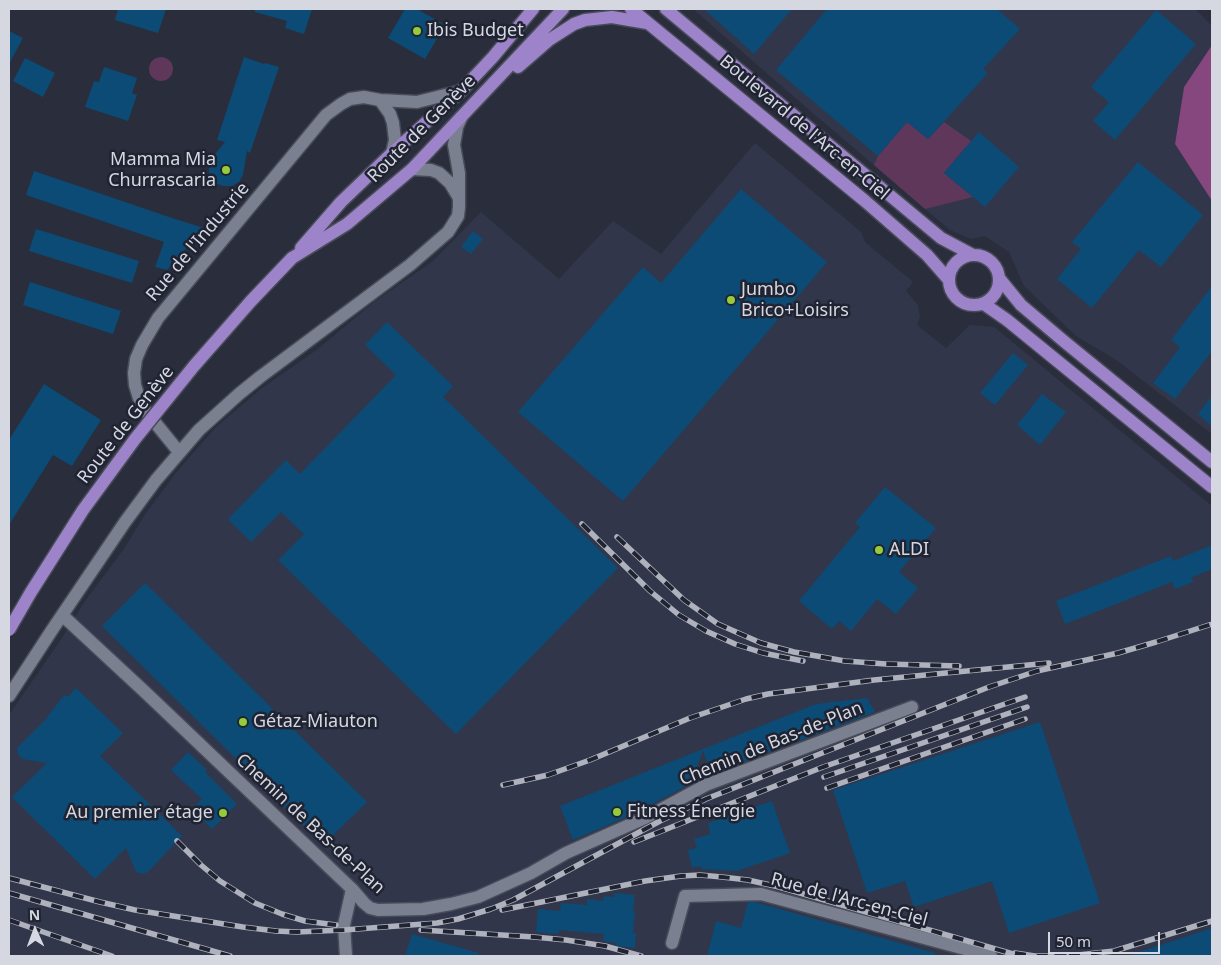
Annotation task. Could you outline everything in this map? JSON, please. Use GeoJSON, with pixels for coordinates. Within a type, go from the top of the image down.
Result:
{"type":"FeatureCollection","features":[{"type":"Feature","properties":{"kind":"main road","name":"Route de Genève"},"geometry":{"type":"LineString","coordinates":[[9,630],[83,510],[135,438],[200,359],[341,202],[461,91],[524,22],[532,9]]}},
{"type":"Feature","properties":{"kind":"main road","name":"Route de Genève"},"geometry":{"type":"LineString","coordinates":[[292,258],[347,224],[412,169],[563,9]]}},
{"type":"Feature","properties":{"kind":"main road","name":"Boulevard de l'Arc-en-Ciel"},"geometry":{"type":"LineString","coordinates":[[631,9],[865,201],[927,255],[949,280]]}},
{"type":"Feature","properties":{"kind":"main road","name":"Boulevard de l'Arc-en-Ciel"},"geometry":{"type":"LineString","coordinates":[[669,10],[941,238],[973,255]]}},
{"type":"Feature","properties":{"kind":"main road"},"geometry":{"type":"LineString","coordinates":[[475,103],[549,40],[574,24],[585,20],[612,17],[649,24]]}},
{"type":"Feature","properties":{"kind":"main road"},"geometry":{"type":"LineString","coordinates":[[973,255],[982,256],[991,261],[997,269],[999,278],[999,286],[990,300],[984,304],[974,306],[961,302],[956,298],[952,292],[949,280],[951,271],[956,263],[964,257],[973,255]]}},
{"type":"Feature","properties":{"kind":"main road"},"geometry":{"type":"LineString","coordinates":[[999,278],[1021,305],[1036,318],[1212,462]]}},
{"type":"Feature","properties":{"kind":"main road"},"geometry":{"type":"LineString","coordinates":[[984,304],[1212,487]]}},
{"type":"Feature","properties":{"kind":"street","name":"Rue de l'Industrie"},"geometry":{"type":"LineString","coordinates":[[180,452],[144,409],[135,385],[136,359],[142,344],[158,318],[326,115],[340,104],[350,99],[364,97],[417,102],[461,91]]}},
{"type":"Feature","properties":{"kind":"street"},"geometry":{"type":"LineString","coordinates":[[380,100],[390,114],[393,123],[395,140],[392,154]]}},
{"type":"Feature","properties":{"kind":"street"},"geometry":{"type":"LineString","coordinates":[[9,696],[125,522],[156,480],[199,430],[239,394],[318,332],[410,265],[448,232],[458,216],[460,207],[459,173],[454,145],[461,118]]}},
{"type":"Feature","properties":{"kind":"street"},"geometry":{"type":"LineString","coordinates":[[412,169],[431,170],[438,173],[450,183],[460,198]]}},
{"type":"Feature","properties":{"kind":"street","name":"Chemin de Bas-de-Plan"},"geometry":{"type":"LineString","coordinates":[[62,615],[352,889],[364,903],[370,908],[378,910],[423,909],[478,897],[531,873],[566,853],[645,818],[706,785],[912,707]]}},
{"type":"Feature","properties":{"kind":"street"},"geometry":{"type":"LineString","coordinates":[[346,956],[344,925],[352,889]]}},
{"type":"Feature","properties":{"kind":"street","name":"Rue de l'Arc-en-Ciel"},"geometry":{"type":"LineString","coordinates":[[672,943],[685,896],[761,894],[991,956]]}},
{"type":"Feature","properties":{"kind":"shaded area"},"geometry":{"type":"Polygon","coordinates":[[[693,9],[1195,9],[1212,26],[1212,45],[1184,87],[1175,144],[1212,201],[1212,434],[1115,359],[1076,336],[1024,286],[1009,252],[985,236],[971,239],[950,230],[693,9]]]}},
{"type":"Feature","properties":{"kind":"shaded area"},"geometry":{"type":"Polygon","coordinates":[[[1212,45],[1212,201],[1175,144],[1184,87],[1212,45]]]}},
{"type":"Feature","properties":{"kind":"shaded area"},"geometry":{"type":"Polygon","coordinates":[[[161,57],[169,61],[173,69],[169,77],[161,81],[153,77],[149,69],[153,61],[161,57]]]}},
{"type":"Feature","properties":{"kind":"shaded area"},"geometry":{"type":"Polygon","coordinates":[[[907,122],[928,139],[944,122],[971,141],[944,173],[973,197],[925,209],[874,165],[878,156],[907,122]]]}},
{"type":"Feature","properties":{"kind":"shaded area"},"geometry":{"type":"Polygon","coordinates":[[[755,143],[861,232],[865,242],[913,282],[906,291],[918,305],[920,317],[917,325],[946,348],[970,325],[994,327],[1212,506],[1212,956],[9,956],[9,715],[85,601],[124,549],[144,516],[175,474],[216,427],[262,388],[318,349],[374,302],[433,261],[481,212],[559,279],[613,221],[661,254],[755,143]]]}},
{"type":"Feature","properties":{"kind":"building"},"geometry":{"type":"Polygon","coordinates":[[[118,9],[166,9],[158,33],[115,20],[118,9]]]}},
{"type":"Feature","properties":{"kind":"building"},"geometry":{"type":"Polygon","coordinates":[[[255,9],[312,9],[304,34],[285,28],[287,21],[255,12],[255,9]]]}},
{"type":"Feature","properties":{"kind":"building","name":"Ibis Budget"},"geometry":{"type":"Polygon","coordinates":[[[405,9],[417,9],[445,25],[425,59],[388,38],[405,9]]]}},
{"type":"Feature","properties":{"kind":"building"},"geometry":{"type":"Polygon","coordinates":[[[704,9],[792,9],[754,54],[704,9]]]}},
{"type":"Feature","properties":{"kind":"building"},"geometry":{"type":"Polygon","coordinates":[[[827,9],[997,9],[1020,29],[983,69],[988,73],[928,139],[907,122],[878,156],[776,70],[827,9]]]}},
{"type":"Feature","properties":{"kind":"building"},"geometry":{"type":"Polygon","coordinates":[[[1156,10],[1196,44],[1115,140],[1093,121],[1109,102],[1091,87],[1156,10]]]}},
{"type":"Feature","properties":{"kind":"building"},"geometry":{"type":"Polygon","coordinates":[[[9,31],[23,38],[9,64],[9,31]]]}},
{"type":"Feature","properties":{"kind":"building"},"geometry":{"type":"Polygon","coordinates":[[[244,57],[279,67],[250,153],[247,151],[243,175],[239,182],[232,186],[223,186],[212,180],[209,173],[209,165],[211,159],[225,142],[217,140],[244,57]]]}},
{"type":"Feature","properties":{"kind":"building"},"geometry":{"type":"Polygon","coordinates":[[[25,58],[55,73],[43,97],[13,81],[25,58]]]}},
{"type":"Feature","properties":{"kind":"building"},"geometry":{"type":"Polygon","coordinates":[[[104,67],[137,78],[132,93],[137,95],[128,121],[85,107],[94,81],[99,82],[104,67]]]}},
{"type":"Feature","properties":{"kind":"building"},"geometry":{"type":"Polygon","coordinates":[[[979,132],[1019,167],[985,207],[944,173],[979,132]]]}},
{"type":"Feature","properties":{"kind":"building"},"geometry":{"type":"Polygon","coordinates":[[[1138,162],[1203,215],[1161,267],[1139,250],[1092,308],[1057,279],[1081,249],[1072,242],[1138,162]]]}},
{"type":"Feature","properties":{"kind":"building"},"geometry":{"type":"Polygon","coordinates":[[[34,171],[204,228],[167,270],[155,267],[164,242],[26,195],[34,171]]]}},
{"type":"Feature","properties":{"kind":"building"},"geometry":{"type":"Polygon","coordinates":[[[741,189],[827,262],[623,501],[518,412],[643,267],[661,283],[741,189]]]}},
{"type":"Feature","properties":{"kind":"building"},"geometry":{"type":"Polygon","coordinates":[[[36,229],[139,261],[132,283],[29,251],[36,229]]]}},
{"type":"Feature","properties":{"kind":"building"},"geometry":{"type":"Polygon","coordinates":[[[473,231],[483,239],[471,254],[461,247],[473,231]]]}},
{"type":"Feature","properties":{"kind":"building"},"geometry":{"type":"Polygon","coordinates":[[[30,282],[121,311],[113,334],[23,305],[30,282]]]}},
{"type":"Feature","properties":{"kind":"building"},"geometry":{"type":"Polygon","coordinates":[[[1212,286],[1212,351],[1175,399],[1153,383],[1180,347],[1171,340],[1212,286]]]}},
{"type":"Feature","properties":{"kind":"building"},"geometry":{"type":"Polygon","coordinates":[[[387,322],[453,386],[443,397],[618,568],[456,734],[278,560],[304,534],[281,512],[251,542],[228,519],[286,460],[300,474],[396,375],[365,345],[387,322]]]}},
{"type":"Feature","properties":{"kind":"building"},"geometry":{"type":"Polygon","coordinates":[[[1013,353],[1028,365],[995,405],[980,393],[1013,353]]]}},
{"type":"Feature","properties":{"kind":"building"},"geometry":{"type":"Polygon","coordinates":[[[44,384],[101,420],[72,466],[53,455],[9,525],[9,440],[44,384]]]}},
{"type":"Feature","properties":{"kind":"building"},"geometry":{"type":"Polygon","coordinates":[[[1042,394],[1066,412],[1040,445],[1017,425],[1042,394]]]}},
{"type":"Feature","properties":{"kind":"building"},"geometry":{"type":"Polygon","coordinates":[[[1212,396],[1212,426],[1198,414],[1212,396]]]}},
{"type":"Feature","properties":{"kind":"building","name":"ALDI"},"geometry":{"type":"Polygon","coordinates":[[[885,487],[936,528],[899,572],[918,588],[896,614],[877,599],[851,631],[839,621],[832,629],[799,601],[860,527],[855,523],[885,487]]]}},
{"type":"Feature","properties":{"kind":"building"},"geometry":{"type":"Polygon","coordinates":[[[1212,545],[1212,569],[1191,578],[1193,582],[1175,589],[1172,582],[1065,624],[1056,601],[1171,556],[1173,561],[1212,545]]]}},
{"type":"Feature","properties":{"kind":"building","name":"Gétaz-Miauton"},"geometry":{"type":"Polygon","coordinates":[[[145,583],[367,802],[323,845],[102,626],[145,583]]]}},
{"type":"Feature","properties":{"kind":"building"},"geometry":{"type":"Polygon","coordinates":[[[76,688],[123,733],[100,756],[182,836],[148,872],[142,874],[136,872],[126,848],[95,879],[12,797],[47,763],[22,759],[18,754],[17,748],[45,720],[64,695],[68,697],[76,688]]]}},
{"type":"Feature","properties":{"kind":"building"},"geometry":{"type":"Polygon","coordinates":[[[867,698],[875,712],[712,774],[703,751],[690,784],[634,814],[573,840],[560,806],[816,704],[867,698]]]}},
{"type":"Feature","properties":{"kind":"building"},"geometry":{"type":"Polygon","coordinates":[[[1040,722],[1100,903],[1009,933],[992,881],[914,907],[905,881],[867,893],[833,790],[1040,722]]]}},
{"type":"Feature","properties":{"kind":"building"},"geometry":{"type":"Polygon","coordinates":[[[188,752],[237,804],[212,829],[192,809],[202,799],[171,770],[188,752]]]}},
{"type":"Feature","properties":{"kind":"building"},"geometry":{"type":"Polygon","coordinates":[[[772,801],[790,853],[737,871],[702,869],[700,866],[692,868],[688,850],[697,848],[694,839],[710,834],[708,823],[772,801]]]}},
{"type":"Feature","properties":{"kind":"building"},"geometry":{"type":"Polygon","coordinates":[[[614,893],[635,895],[633,933],[636,933],[635,948],[616,946],[616,943],[603,941],[604,934],[559,930],[559,934],[536,932],[538,909],[560,911],[561,903],[587,905],[587,899],[603,901],[604,896],[614,897],[614,893]]]}},
{"type":"Feature","properties":{"kind":"building"},"geometry":{"type":"Polygon","coordinates":[[[748,902],[755,902],[935,953],[935,956],[707,956],[716,921],[741,928],[748,902]]]}},
{"type":"Feature","properties":{"kind":"building"},"geometry":{"type":"Polygon","coordinates":[[[1212,928],[1212,956],[1134,956],[1133,954],[1212,928]]]}},
{"type":"Feature","properties":{"kind":"building"},"geometry":{"type":"Polygon","coordinates":[[[412,934],[479,953],[478,956],[405,956],[412,934]]]}},
{"type":"Feature","properties":{"kind":"railway"},"geometry":{"type":"LineString","coordinates":[[582,524],[650,591],[679,615],[706,631],[735,644],[763,653],[803,661]]}},
{"type":"Feature","properties":{"kind":"railway"},"geometry":{"type":"LineString","coordinates":[[617,537],[684,600],[718,624],[761,643],[794,652],[845,661],[959,666]]}},
{"type":"Feature","properties":{"kind":"railway"},"geometry":{"type":"LineString","coordinates":[[9,878],[135,910],[276,931],[344,930],[437,923],[458,919],[513,900],[660,821],[706,799],[989,687],[1037,671],[1118,653],[1212,624]]}},
{"type":"Feature","properties":{"kind":"railway"},"geometry":{"type":"LineString","coordinates":[[503,785],[548,775],[590,760],[690,718],[746,699],[768,694],[874,680],[1049,663]]}},
{"type":"Feature","properties":{"kind":"railway"},"geometry":{"type":"LineString","coordinates":[[634,842],[823,767],[1025,697]]}},
{"type":"Feature","properties":{"kind":"railway"},"geometry":{"type":"LineString","coordinates":[[824,777],[1027,707]]}},
{"type":"Feature","properties":{"kind":"railway"},"geometry":{"type":"LineString","coordinates":[[827,788],[1025,719]]}},
{"type":"Feature","properties":{"kind":"railway"},"geometry":{"type":"LineString","coordinates":[[177,841],[220,881],[255,903],[305,921],[336,925]]}},
{"type":"Feature","properties":{"kind":"railway"},"geometry":{"type":"LineString","coordinates":[[502,910],[645,881],[700,875],[748,880],[779,887],[1020,956]]}},
{"type":"Feature","properties":{"kind":"railway"},"geometry":{"type":"LineString","coordinates":[[9,893],[230,956]]}},
{"type":"Feature","properties":{"kind":"railway"},"geometry":{"type":"LineString","coordinates":[[9,920],[112,956]]}},
{"type":"Feature","properties":{"kind":"railway"},"geometry":{"type":"LineString","coordinates":[[1069,956],[1114,951],[1212,921]]}},
{"type":"Feature","properties":{"kind":"railway"},"geometry":{"type":"LineString","coordinates":[[421,930],[566,940],[605,946],[641,956]]}},
{"type":"Feature","properties":{"kind":"railway"},"geometry":{"type":"LineString","coordinates":[[1015,953],[1052,956]]}},
{"type":"Feature","properties":{"kind":"place","name":"Ibis Budget"},"geometry":{"type":"Point","coordinates":[417,31]}},
{"type":"Feature","properties":{"kind":"place","name":"Mamma Mia Churrascaria"},"geometry":{"type":"Point","coordinates":[226,170]}},
{"type":"Feature","properties":{"kind":"place","name":"Jumbo Brico+Loisirs"},"geometry":{"type":"Point","coordinates":[731,300]}},
{"type":"Feature","properties":{"kind":"place","name":"ALDI"},"geometry":{"type":"Point","coordinates":[879,550]}},
{"type":"Feature","properties":{"kind":"place","name":"Gétaz-Miauton"},"geometry":{"type":"Point","coordinates":[243,722]}},
{"type":"Feature","properties":{"kind":"place","name":"Fitness Énergie"},"geometry":{"type":"Point","coordinates":[617,812]}},
{"type":"Feature","properties":{"kind":"place","name":"Au premier étage"},"geometry":{"type":"Point","coordinates":[223,813]}}]}
